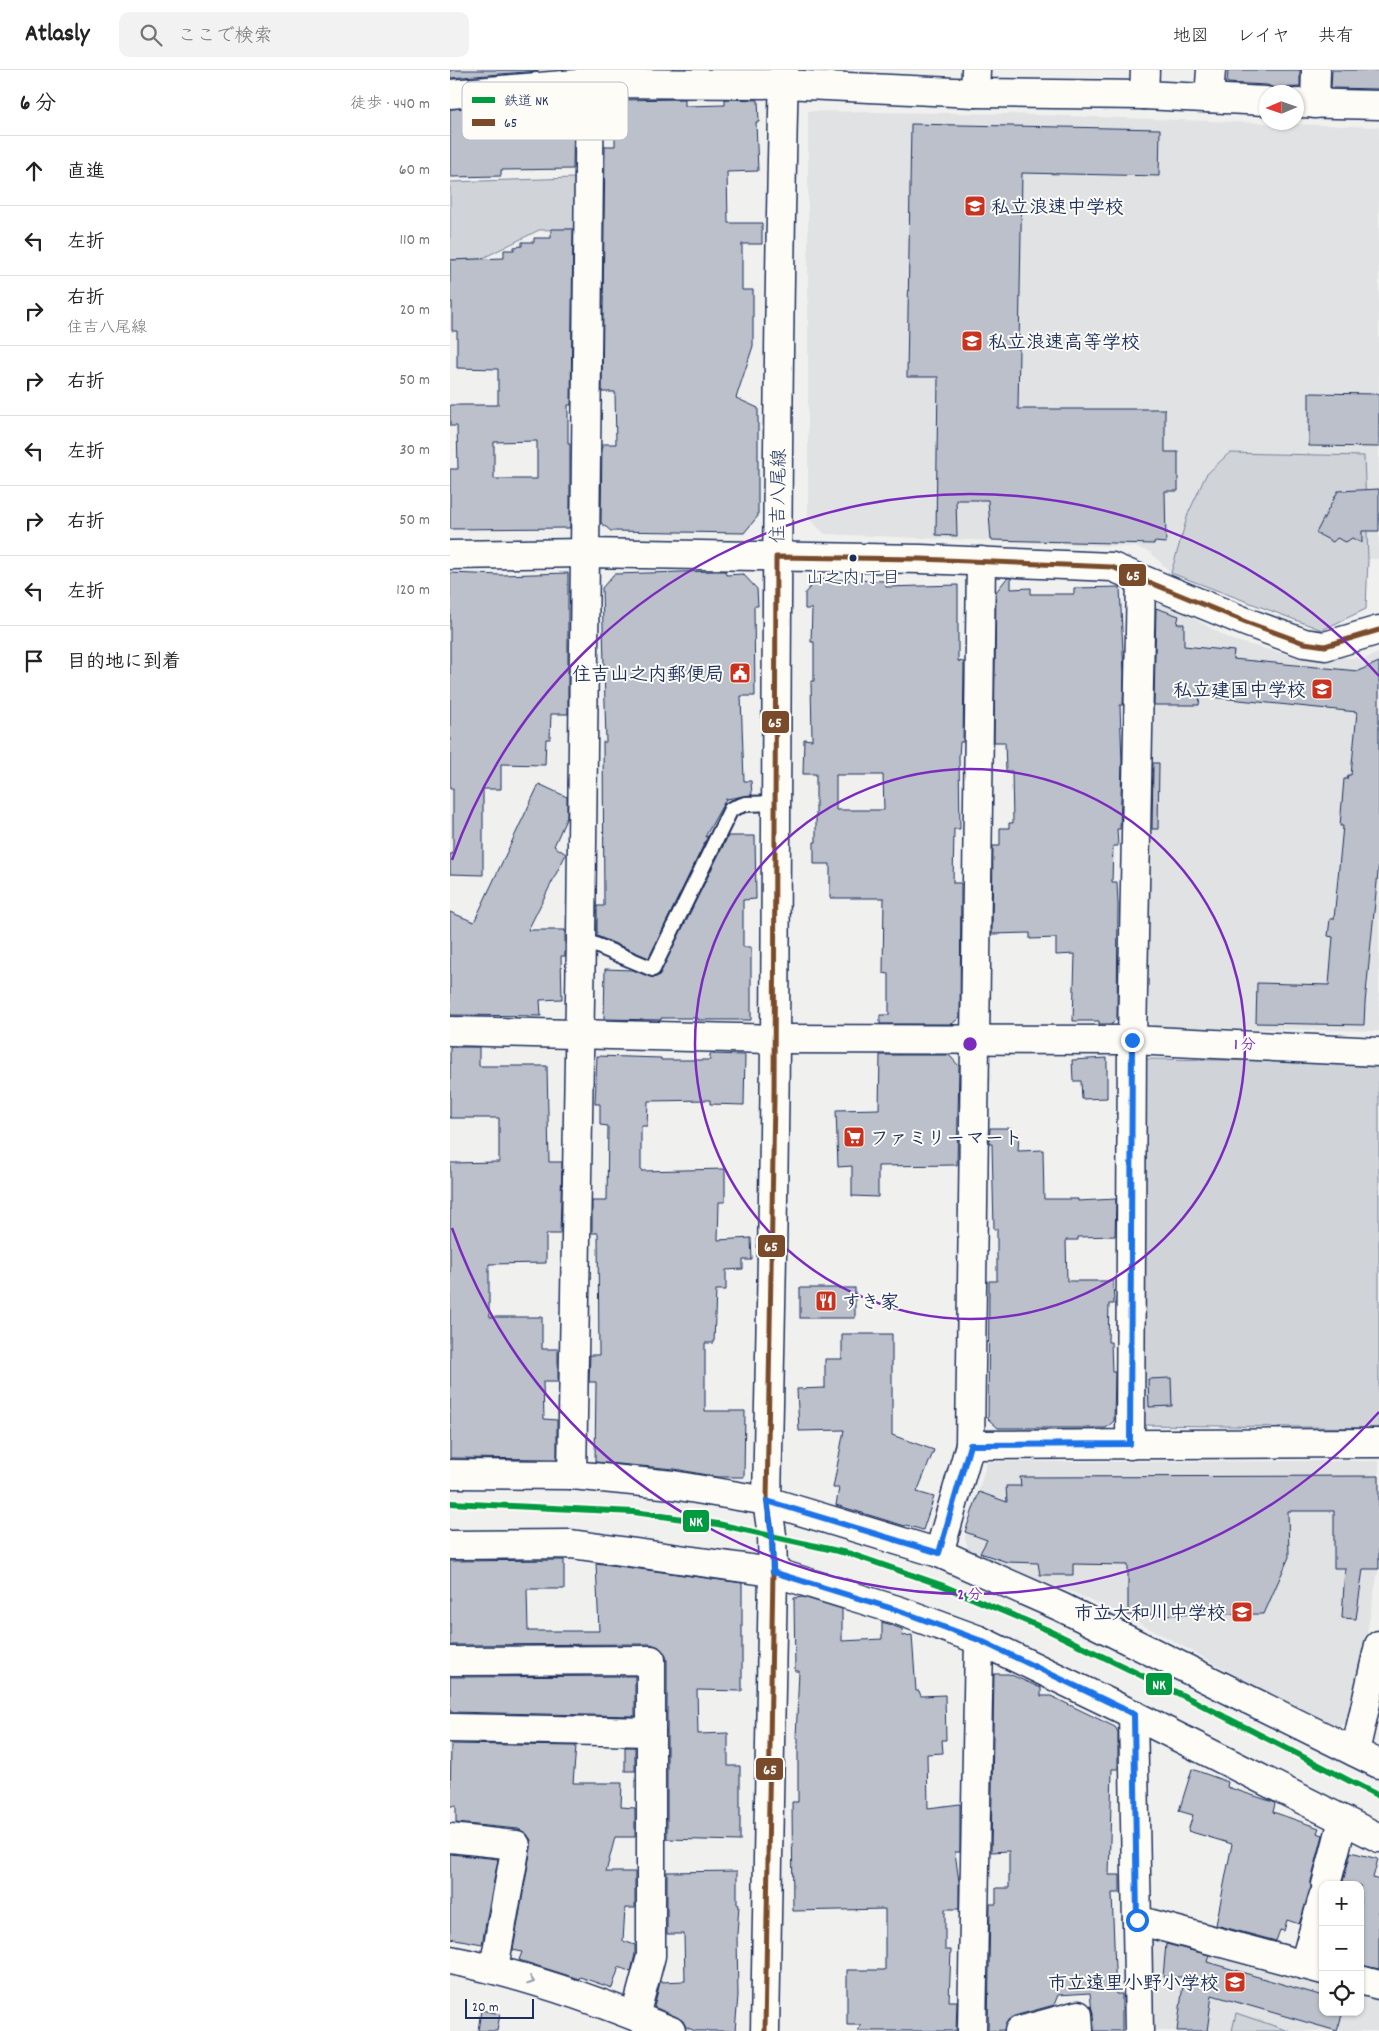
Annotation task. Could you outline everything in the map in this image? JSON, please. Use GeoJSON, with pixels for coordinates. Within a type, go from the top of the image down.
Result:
{"type":"FeatureCollection","features":[{"type":"Feature","properties":{"kind":"street"},"geometry":{"type":"LineString","coordinates":[[1209,98],[1211,70]]}},
{"type":"Feature","properties":{"kind":"street"},"geometry":{"type":"LineString","coordinates":[[1316,70],[1306,103],[1379,105]]}},
{"type":"Feature","properties":{"kind":"street"},"geometry":{"type":"LineString","coordinates":[[543,82],[590,76],[1145,82],[1209,98],[1259,101]]}},
{"type":"Feature","properties":{"kind":"street","name":"住吉八尾線"},"geometry":{"type":"LineString","coordinates":[[765,2031],[773,1572],[772,1535],[767,1501],[775,1039],[776,557],[784,77]]}},
{"type":"Feature","properties":{"kind":"street"},"geometry":{"type":"LineString","coordinates":[[572,1475],[580,1033],[589,140]]}},
{"type":"Feature","properties":{"kind":"street"},"geometry":{"type":"LineString","coordinates":[[450,555],[586,553],[981,561],[1112,566],[1246,622],[1304,642],[1326,646],[1379,630]]}},
{"type":"Feature","properties":{"kind":"street"},"geometry":{"type":"LineString","coordinates":[[939,1553],[970,1445],[981,561]]}},
{"type":"Feature","properties":{"kind":"street"},"geometry":{"type":"LineString","coordinates":[[1130,1444],[1132,1040],[1141,579]]}},
{"type":"Feature","properties":{"kind":"street"},"geometry":{"type":"LineString","coordinates":[[450,1031],[775,1039],[1132,1040],[1379,1052]]}},
{"type":"Feature","properties":{"kind":"street"},"geometry":{"type":"LineString","coordinates":[[970,1445],[1379,1443]]}},
{"type":"Feature","properties":{"kind":"street"},"geometry":{"type":"LineString","coordinates":[[450,1474],[572,1475],[673,1485],[767,1501],[939,1553],[1061,1607],[1379,1764]]}},
{"type":"Feature","properties":{"kind":"street"},"geometry":{"type":"LineString","coordinates":[[450,1545],[571,1544],[773,1572],[900,1611],[979,1640],[1134,1714],[1379,1838]]}},
{"type":"Feature","properties":{"kind":"street"},"geometry":{"type":"LineString","coordinates":[[972,2031],[979,1640]]}},
{"type":"Feature","properties":{"kind":"street"},"geometry":{"type":"LineString","coordinates":[[1355,1752],[1379,1645]]}},
{"type":"Feature","properties":{"kind":"street"},"geometry":{"type":"LineString","coordinates":[[450,1661],[651,1660],[651,1956],[636,2016]]}},
{"type":"Feature","properties":{"kind":"street"},"geometry":{"type":"LineString","coordinates":[[1134,1714],[1139,2031]]}},
{"type":"Feature","properties":{"kind":"street"},"geometry":{"type":"LineString","coordinates":[[450,1728],[651,1732]]}},
{"type":"Feature","properties":{"kind":"street"},"geometry":{"type":"LineString","coordinates":[[1327,1881],[1343,1820]]}},
{"type":"Feature","properties":{"kind":"street"},"geometry":{"type":"LineString","coordinates":[[450,1838],[516,1845],[494,1968]]}},
{"type":"Feature","properties":{"kind":"street"},"geometry":{"type":"LineString","coordinates":[[1137,1920],[1314,1968],[1319,1926]]}},
{"type":"Feature","properties":{"kind":"street"},"geometry":{"type":"LineString","coordinates":[[450,1960],[494,1968],[636,2016],[671,2031]]}},
{"type":"Feature","properties":{"kind":"street"},"geometry":{"type":"LineString","coordinates":[[1364,1981],[1379,1985]]}},
{"type":"Feature","properties":{"kind":"street"},"geometry":{"type":"LineString","coordinates":[[1019,2031],[1078,2016],[1079,2031]]}},
{"type":"Feature","properties":{"kind":"lane"},"geometry":{"type":"LineString","coordinates":[[581,939],[653,969],[731,809],[745,804],[776,803]]}},
{"type":"Feature","properties":{"kind":"shaded area"},"geometry":{"type":"Polygon","coordinates":[[[808,111],[1007,114],[1259,123],[1259,130],[1304,130],[1304,124],[1379,127],[1379,559],[1368,559],[1364,456],[1229,453],[1206,475],[1188,514],[1171,573],[1150,552],[1135,547],[825,534],[808,518],[808,111]]]}},
{"type":"Feature","properties":{"kind":"shaded area"},"geometry":{"type":"Polygon","coordinates":[[[574,178],[575,229],[539,230],[481,259],[450,260],[450,182],[574,178]]]}},
{"type":"Feature","properties":{"kind":"shaded area"},"geometry":{"type":"Polygon","coordinates":[[[1229,453],[1364,456],[1368,559],[1366,609],[1322,630],[1171,573],[1188,514],[1206,475],[1229,453]]]}},
{"type":"Feature","properties":{"kind":"shaded area"},"geometry":{"type":"Polygon","coordinates":[[[1159,599],[1232,640],[1296,657],[1333,656],[1364,659],[1379,653],[1379,1031],[1156,1027],[1145,1019],[1150,607],[1159,599]]]}},
{"type":"Feature","properties":{"kind":"shaded area"},"geometry":{"type":"Polygon","coordinates":[[[1145,1059],[1379,1062],[1379,1428],[1140,1425],[1145,1059]]]}},
{"type":"Feature","properties":{"kind":"shaded area","name":"市立大和川中学校"},"geometry":{"type":"Polygon","coordinates":[[[1379,1461],[1379,1566],[1352,1716],[1336,1730],[1155,1631],[1072,1592],[970,1555],[965,1538],[987,1462],[1379,1461]]]}},
{"type":"Feature","properties":{"kind":"shaded area","name":"市立遠里小野小学校"},"geometry":{"type":"Polygon","coordinates":[[[1155,1931],[1319,1976],[1319,2016],[1364,2016],[1364,1988],[1379,1993],[1379,2031],[1147,2031],[1146,1938],[1155,1931]]]}},
{"type":"Feature","properties":{"kind":"shaded area"},"geometry":{"type":"Polygon","coordinates":[[[1236,2013],[1289,2031],[1232,2031],[1236,2013]]]}},
{"type":"Feature","properties":{"kind":"building"},"geometry":{"type":"Polygon","coordinates":[[[450,70],[538,70],[538,71],[450,78],[450,70]]]}},
{"type":"Feature","properties":{"kind":"building"},"geometry":{"type":"Polygon","coordinates":[[[1228,70],[1300,70],[1300,85],[1227,83],[1228,70]]]}},
{"type":"Feature","properties":{"kind":"building"},"geometry":{"type":"Polygon","coordinates":[[[1332,70],[1379,70],[1379,89],[1331,88],[1332,70]]]}},
{"type":"Feature","properties":{"kind":"building"},"geometry":{"type":"Polygon","coordinates":[[[685,99],[685,106],[725,105],[725,99],[758,100],[759,122],[756,122],[758,171],[727,172],[728,223],[762,223],[762,244],[742,244],[742,290],[753,290],[753,346],[736,398],[758,408],[758,516],[744,533],[611,531],[601,523],[602,444],[616,444],[615,392],[602,392],[605,146],[615,146],[615,140],[628,140],[628,100],[685,99]]]}},
{"type":"Feature","properties":{"kind":"building"},"geometry":{"type":"Polygon","coordinates":[[[462,108],[462,140],[573,140],[573,169],[501,170],[501,176],[450,177],[450,109],[462,108]]]}},
{"type":"Feature","properties":{"kind":"building"},"geometry":{"type":"Polygon","coordinates":[[[911,124],[1160,129],[1159,176],[1022,173],[1018,409],[1165,409],[1165,452],[1178,452],[1178,491],[1165,491],[1166,543],[991,540],[988,500],[956,500],[957,536],[936,535],[938,377],[907,377],[911,124]]]}},
{"type":"Feature","properties":{"kind":"building"},"geometry":{"type":"Polygon","coordinates":[[[551,229],[573,229],[571,405],[568,405],[570,528],[450,529],[450,469],[458,469],[457,426],[450,426],[450,405],[498,405],[498,369],[457,368],[457,331],[452,331],[452,302],[450,302],[450,260],[504,258],[504,250],[514,250],[514,247],[522,246],[522,242],[534,242],[534,238],[551,238],[551,229]],[[537,441],[494,442],[494,479],[537,479],[537,441]]]}},
{"type":"Feature","properties":{"kind":"building"},"geometry":{"type":"Polygon","coordinates":[[[1309,393],[1379,394],[1379,447],[1309,446],[1309,393]]]}},
{"type":"Feature","properties":{"kind":"building"},"geometry":{"type":"Polygon","coordinates":[[[1379,489],[1379,531],[1362,531],[1362,543],[1352,538],[1346,542],[1337,538],[1333,542],[1316,533],[1338,491],[1379,489]]]}},
{"type":"Feature","properties":{"kind":"building"},"geometry":{"type":"Polygon","coordinates":[[[725,571],[726,575],[743,574],[757,589],[758,606],[754,606],[755,696],[741,696],[744,781],[751,781],[752,795],[726,799],[705,837],[708,836],[649,958],[597,936],[597,906],[604,906],[603,742],[606,742],[602,588],[614,574],[725,571]]]}},
{"type":"Feature","properties":{"kind":"building"},"geometry":{"type":"Polygon","coordinates":[[[450,573],[501,575],[568,573],[568,714],[551,714],[550,739],[546,739],[545,765],[501,764],[501,789],[483,789],[483,875],[450,874],[450,854],[453,854],[453,789],[450,789],[450,573]]]}},
{"type":"Feature","properties":{"kind":"building"},"geometry":{"type":"Polygon","coordinates":[[[1007,578],[1011,578],[1011,589],[1031,588],[1031,594],[1074,594],[1074,588],[1120,587],[1124,674],[1123,705],[1120,705],[1122,763],[1120,829],[1117,829],[1118,846],[1113,846],[1112,882],[1117,882],[1118,905],[1117,1019],[1112,1024],[1099,1024],[1099,1021],[1073,1021],[1075,954],[1056,955],[1056,938],[1030,939],[1030,933],[992,934],[993,846],[1000,846],[1000,828],[1009,828],[1009,823],[1013,823],[1012,771],[1006,771],[1005,742],[994,742],[996,592],[1007,578]]]}},
{"type":"Feature","properties":{"kind":"building"},"geometry":{"type":"Polygon","coordinates":[[[817,579],[886,581],[886,587],[958,585],[958,661],[964,662],[963,742],[960,742],[959,757],[960,829],[954,829],[953,883],[961,883],[960,1017],[952,1024],[880,1024],[880,1015],[889,1015],[889,974],[883,973],[884,898],[830,898],[830,864],[814,864],[814,842],[816,842],[816,774],[803,774],[804,739],[812,740],[811,681],[814,681],[814,642],[811,642],[812,609],[805,609],[805,593],[817,579]],[[836,775],[836,810],[884,810],[883,775],[836,775]]]}},
{"type":"Feature","properties":{"kind":"building"},"geometry":{"type":"Polygon","coordinates":[[[1156,608],[1179,616],[1177,624],[1184,624],[1184,646],[1234,651],[1233,659],[1358,671],[1379,662],[1379,862],[1364,1025],[1256,1023],[1257,983],[1329,985],[1333,937],[1328,936],[1330,919],[1334,919],[1343,826],[1340,826],[1344,779],[1351,775],[1357,712],[1200,696],[1199,705],[1154,705],[1156,608]]]}},
{"type":"Feature","properties":{"kind":"building"},"geometry":{"type":"Polygon","coordinates":[[[1153,763],[1159,763],[1158,829],[1152,829],[1153,763]]]}},
{"type":"Feature","properties":{"kind":"building"},"geometry":{"type":"Polygon","coordinates":[[[539,784],[567,797],[567,817],[554,846],[566,854],[528,930],[565,930],[565,956],[561,956],[562,999],[540,1000],[541,1016],[450,1015],[450,912],[474,922],[539,784]]]}},
{"type":"Feature","properties":{"kind":"building"},"geometry":{"type":"Polygon","coordinates":[[[728,836],[755,836],[756,899],[743,900],[743,947],[751,947],[751,1020],[698,1020],[698,1018],[661,1018],[661,1020],[604,1019],[605,969],[633,970],[650,977],[658,976],[728,836]]]}},
{"type":"Feature","properties":{"kind":"building"},"geometry":{"type":"Polygon","coordinates":[[[450,1047],[479,1047],[479,1066],[547,1066],[549,1162],[562,1162],[560,1234],[546,1234],[546,1263],[489,1264],[489,1308],[490,1317],[542,1317],[542,1349],[558,1349],[558,1382],[543,1382],[544,1419],[557,1420],[557,1459],[450,1458],[450,1163],[499,1162],[499,1118],[450,1118],[450,1047]]]}},
{"type":"Feature","properties":{"kind":"building"},"geometry":{"type":"Polygon","coordinates":[[[710,1054],[745,1055],[744,1105],[710,1104],[710,1100],[648,1101],[647,1126],[641,1126],[641,1171],[725,1169],[725,1202],[719,1202],[718,1240],[751,1238],[752,1260],[743,1260],[743,1269],[726,1270],[726,1290],[716,1290],[714,1343],[705,1343],[705,1411],[745,1411],[744,1477],[717,1477],[675,1469],[595,1462],[596,1382],[589,1382],[590,1355],[599,1355],[598,1233],[592,1233],[592,1201],[607,1201],[608,1126],[600,1125],[600,1104],[595,1104],[597,1056],[661,1058],[661,1060],[710,1060],[710,1054]]]}},
{"type":"Feature","properties":{"kind":"building"},"geometry":{"type":"Polygon","coordinates":[[[880,1055],[949,1055],[959,1066],[957,1165],[878,1166],[878,1197],[852,1196],[852,1166],[838,1167],[836,1110],[879,1109],[880,1055]]]}},
{"type":"Feature","properties":{"kind":"building"},"geometry":{"type":"Polygon","coordinates":[[[1107,1058],[1107,1098],[1082,1099],[1081,1081],[1073,1081],[1072,1060],[1107,1058]]]}},
{"type":"Feature","properties":{"kind":"building"},"geometry":{"type":"Polygon","coordinates":[[[990,1128],[1012,1128],[1012,1134],[1019,1134],[1018,1151],[1043,1150],[1044,1199],[1078,1199],[1078,1201],[1116,1199],[1115,1236],[1078,1237],[1078,1240],[1066,1240],[1067,1281],[1113,1281],[1114,1304],[1109,1304],[1108,1342],[1111,1342],[1112,1372],[1115,1372],[1114,1421],[1106,1428],[998,1428],[988,1419],[989,1281],[997,1281],[997,1229],[994,1229],[992,1144],[989,1144],[990,1128]]]}},
{"type":"Feature","properties":{"kind":"building"},"geometry":{"type":"Polygon","coordinates":[[[800,1288],[855,1288],[855,1318],[800,1318],[800,1288]]]}},
{"type":"Feature","properties":{"kind":"building"},"geometry":{"type":"Polygon","coordinates":[[[842,1334],[892,1334],[892,1435],[934,1450],[917,1492],[934,1497],[923,1530],[836,1505],[839,1488],[833,1488],[844,1430],[799,1431],[797,1389],[825,1388],[825,1359],[842,1359],[842,1334]]]}},
{"type":"Feature","properties":{"kind":"building"},"geometry":{"type":"Polygon","coordinates":[[[1171,1378],[1172,1406],[1149,1407],[1148,1379],[1171,1378]]]}},
{"type":"Feature","properties":{"kind":"building"},"geometry":{"type":"Polygon","coordinates":[[[1379,1476],[1379,1569],[1363,1569],[1356,1619],[1342,1618],[1345,1568],[1334,1568],[1334,1511],[1288,1511],[1289,1557],[1264,1614],[1128,1615],[1128,1565],[1073,1564],[1073,1575],[1040,1575],[1038,1563],[1007,1562],[980,1553],[987,1540],[965,1532],[979,1492],[1007,1502],[1006,1486],[1021,1486],[1020,1477],[1379,1476]]]}},
{"type":"Feature","properties":{"kind":"building"},"geometry":{"type":"Polygon","coordinates":[[[564,1560],[564,1589],[527,1589],[528,1631],[599,1631],[596,1563],[742,1583],[742,1691],[697,1690],[698,1734],[728,1733],[728,1766],[740,1766],[740,1841],[667,1839],[667,1660],[665,1653],[659,1647],[651,1644],[450,1645],[450,1561],[564,1560]]]}},
{"type":"Feature","properties":{"kind":"building"},"geometry":{"type":"Polygon","coordinates":[[[803,1597],[842,1609],[842,1641],[882,1639],[882,1622],[902,1629],[903,1636],[912,1635],[916,1691],[919,1691],[921,1696],[945,1695],[946,1740],[942,1740],[943,1753],[927,1754],[928,1808],[960,1804],[960,1852],[955,1852],[959,1882],[959,1909],[945,1909],[945,1950],[951,1950],[949,2001],[957,2001],[956,2031],[858,2031],[861,2025],[847,2025],[847,1970],[885,1970],[885,1909],[793,1911],[792,1802],[798,1802],[798,1738],[796,1738],[799,1671],[795,1671],[794,1598],[803,1597]]]}},
{"type":"Feature","properties":{"kind":"building"},"geometry":{"type":"Polygon","coordinates":[[[994,1674],[1009,1674],[1041,1688],[1041,1696],[1051,1696],[1115,1727],[1118,1732],[1118,1769],[1112,1769],[1109,1875],[1120,1875],[1120,1893],[1112,1893],[1116,1994],[1122,1994],[1122,2031],[1094,2031],[1090,1993],[1058,1995],[1054,2005],[1014,2016],[1008,2020],[1004,2030],[988,2031],[990,1904],[996,1904],[996,1888],[1009,1888],[1009,1851],[991,1852],[994,1674]]]}},
{"type":"Feature","properties":{"kind":"building"},"geometry":{"type":"Polygon","coordinates":[[[635,1676],[635,1716],[450,1712],[450,1677],[635,1676]]]}},
{"type":"Feature","properties":{"kind":"building"},"geometry":{"type":"Polygon","coordinates":[[[451,1744],[576,1746],[573,1783],[622,1783],[621,1807],[635,1808],[635,1837],[615,1837],[606,1872],[635,1872],[635,1908],[625,1908],[623,1941],[635,1945],[635,1954],[631,1972],[619,1967],[612,1988],[519,1960],[522,1952],[513,1950],[531,1840],[526,1833],[518,1829],[456,1823],[456,1806],[450,1806],[451,1744]]]}},
{"type":"Feature","properties":{"kind":"building"},"geometry":{"type":"Polygon","coordinates":[[[625,1747],[635,1747],[635,1771],[625,1771],[625,1747]]]}},
{"type":"Feature","properties":{"kind":"building"},"geometry":{"type":"Polygon","coordinates":[[[1192,1769],[1228,1782],[1227,1787],[1273,1802],[1275,1804],[1273,1812],[1319,1828],[1317,1833],[1323,1835],[1311,1881],[1311,1888],[1299,1924],[1287,1920],[1284,1931],[1280,1930],[1276,1941],[1216,1925],[1232,1844],[1188,1831],[1193,1815],[1179,1811],[1192,1769]]]}},
{"type":"Feature","properties":{"kind":"building"},"geometry":{"type":"Polygon","coordinates":[[[1351,1852],[1378,1859],[1373,1878],[1379,1880],[1379,1969],[1364,1966],[1364,1881],[1343,1881],[1351,1852]]]}},
{"type":"Feature","properties":{"kind":"building"},"geometry":{"type":"Polygon","coordinates":[[[450,1854],[498,1859],[482,1944],[450,1938],[450,1854]]]}},
{"type":"Feature","properties":{"kind":"building"},"geometry":{"type":"Polygon","coordinates":[[[737,1871],[737,1904],[739,1905],[737,1935],[738,1996],[735,2031],[695,2031],[686,2027],[683,2021],[677,2017],[654,2007],[660,1982],[685,1981],[684,1934],[667,1934],[667,1872],[737,1871]]]}},
{"type":"Feature","properties":{"kind":"building"},"geometry":{"type":"Polygon","coordinates":[[[1166,1944],[1209,1955],[1207,1962],[1319,1995],[1319,2016],[1342,2016],[1337,2031],[1212,1995],[1207,2031],[1177,2031],[1184,1977],[1163,1977],[1166,1944]]]}},
{"type":"Feature","properties":{"kind":"building"},"geometry":{"type":"Polygon","coordinates":[[[481,2010],[500,2014],[497,2031],[478,2031],[481,2010]]]}},
{"type":"Feature","properties":{"kind":"rail line","name":"NK"},"geometry":{"type":"LineString","coordinates":[[450,1503],[634,1512],[718,1524],[851,1554],[941,1585],[1050,1631],[1192,1700],[1379,1796]]}},
{"type":"Feature","properties":{"kind":"transit line","name":"65"},"geometry":{"type":"LineString","coordinates":[[765,2031],[773,1572],[772,1535],[767,1501],[774,1098],[776,557],[921,559],[1112,567],[1246,622],[1304,643],[1325,646],[1379,630]]}},
{"type":"Feature","properties":{"kind":"place","name":"私立浪速中学校"},"geometry":{"type":"Point","coordinates":[975,206]}},
{"type":"Feature","properties":{"kind":"place","name":"私立浪速高等学校"},"geometry":{"type":"Point","coordinates":[972,341]}},
{"type":"Feature","properties":{"kind":"place","name":"山之内1丁目"},"geometry":{"type":"Point","coordinates":[853,558]}},
{"type":"Feature","properties":{"kind":"place","name":"住吉山之内郵便局"},"geometry":{"type":"Point","coordinates":[740,673]}},
{"type":"Feature","properties":{"kind":"place","name":"私立建国中学校"},"geometry":{"type":"Point","coordinates":[1322,689]}},
{"type":"Feature","properties":{"kind":"place","name":"ファミリーマート"},"geometry":{"type":"Point","coordinates":[854,1137]}},
{"type":"Feature","properties":{"kind":"place","name":"すき家"},"geometry":{"type":"Point","coordinates":[826,1301]}},
{"type":"Feature","properties":{"kind":"place","name":"市立大和川中学校"},"geometry":{"type":"Point","coordinates":[1242,1612]}},
{"type":"Feature","properties":{"kind":"place","name":"市立遠里小野小学校"},"geometry":{"type":"Point","coordinates":[1235,1982]}},
{"type":"Feature","properties":{"kind":"route"},"geometry":{"type":"LineString","coordinates":[[1132,1040],[1130,1444],[970,1445],[939,1553],[767,1501],[772,1535],[773,1572],[900,1611],[979,1640],[1134,1714],[1137,1920]]}}]}
